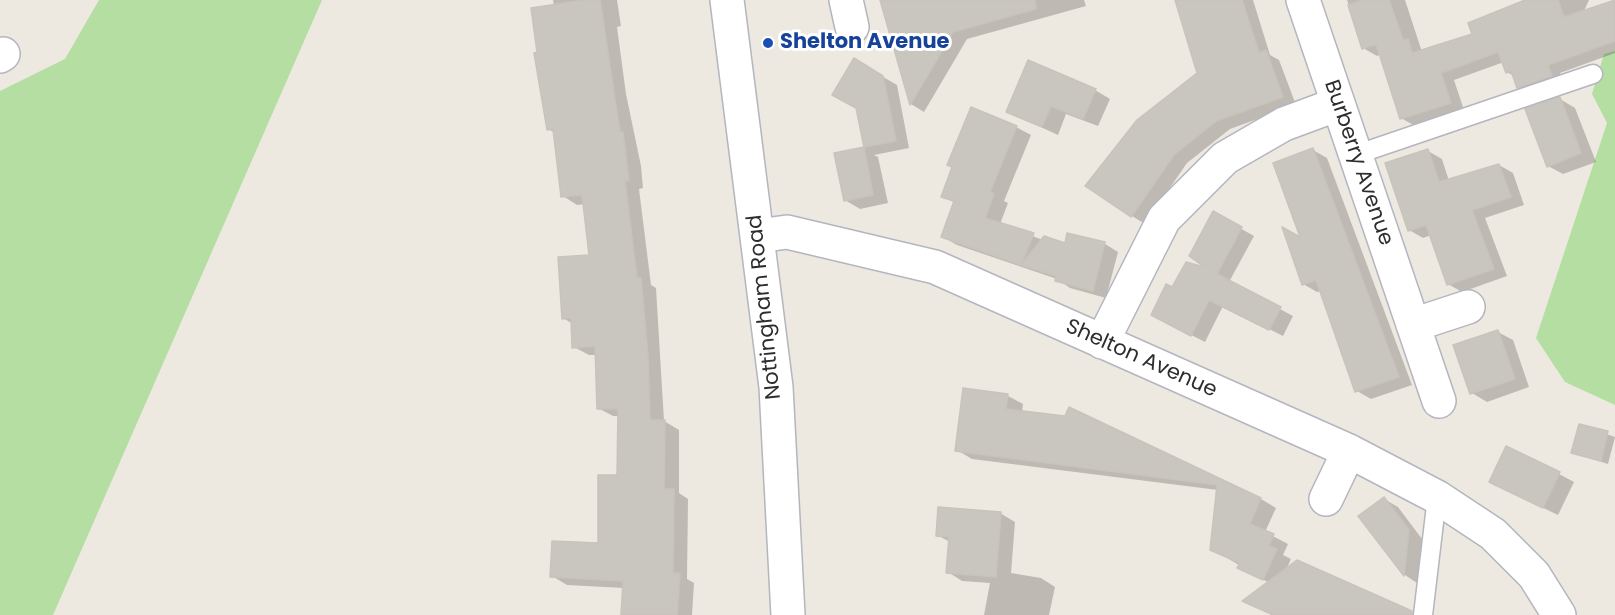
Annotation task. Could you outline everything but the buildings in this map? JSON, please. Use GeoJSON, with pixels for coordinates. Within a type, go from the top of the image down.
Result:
{"type":"FeatureCollection","features":[{"type":"Feature","properties":{"kind":"street","name":"Nottingham Road"},"geometry":{"type":"LineString","coordinates":[[727,0],[776,387],[788,615]]}},
{"type":"Feature","properties":{"kind":"street","name":"Burberry Avenue"},"geometry":{"type":"LineString","coordinates":[[1303,0],[1439,401]]}},
{"type":"Feature","properties":{"kind":"street"},"geometry":{"type":"LineString","coordinates":[[1102,342],[1164,219],[1225,158],[1284,124],[1338,104]]}},
{"type":"Feature","properties":{"kind":"street","name":"Shelton Avenue"},"geometry":{"type":"LineString","coordinates":[[758,236],[788,232],[935,267],[1349,451],[1437,497],[1493,534],[1534,575],[1558,615]]}},
{"type":"Feature","properties":{"kind":"street"},"geometry":{"type":"LineString","coordinates":[[1413,325],[1467,307]]}},
{"type":"Feature","properties":{"kind":"street"},"geometry":{"type":"LineString","coordinates":[[1326,499],[1349,451]]}},
{"type":"Feature","properties":{"kind":"lane"},"geometry":{"type":"LineString","coordinates":[[1355,155],[1593,74]]}},
{"type":"Feature","properties":{"kind":"lane"},"geometry":{"type":"LineString","coordinates":[[1423,615],[1437,497]]}},
{"type":"Feature","properties":{"kind":"green space"},"geometry":{"type":"Polygon","coordinates":[[[99,0],[322,0],[53,615],[0,615],[0,91],[65,59],[99,0]]]}},
{"type":"Feature","properties":{"kind":"green space"},"geometry":{"type":"Polygon","coordinates":[[[1615,51],[1615,405],[1565,382],[1536,338],[1607,123],[1592,94],[1604,54],[1615,51]]]}},
{"type":"Feature","properties":{"kind":"place","name":"Shelton Avenue"},"geometry":{"type":"Point","coordinates":[768,43]}}]}
